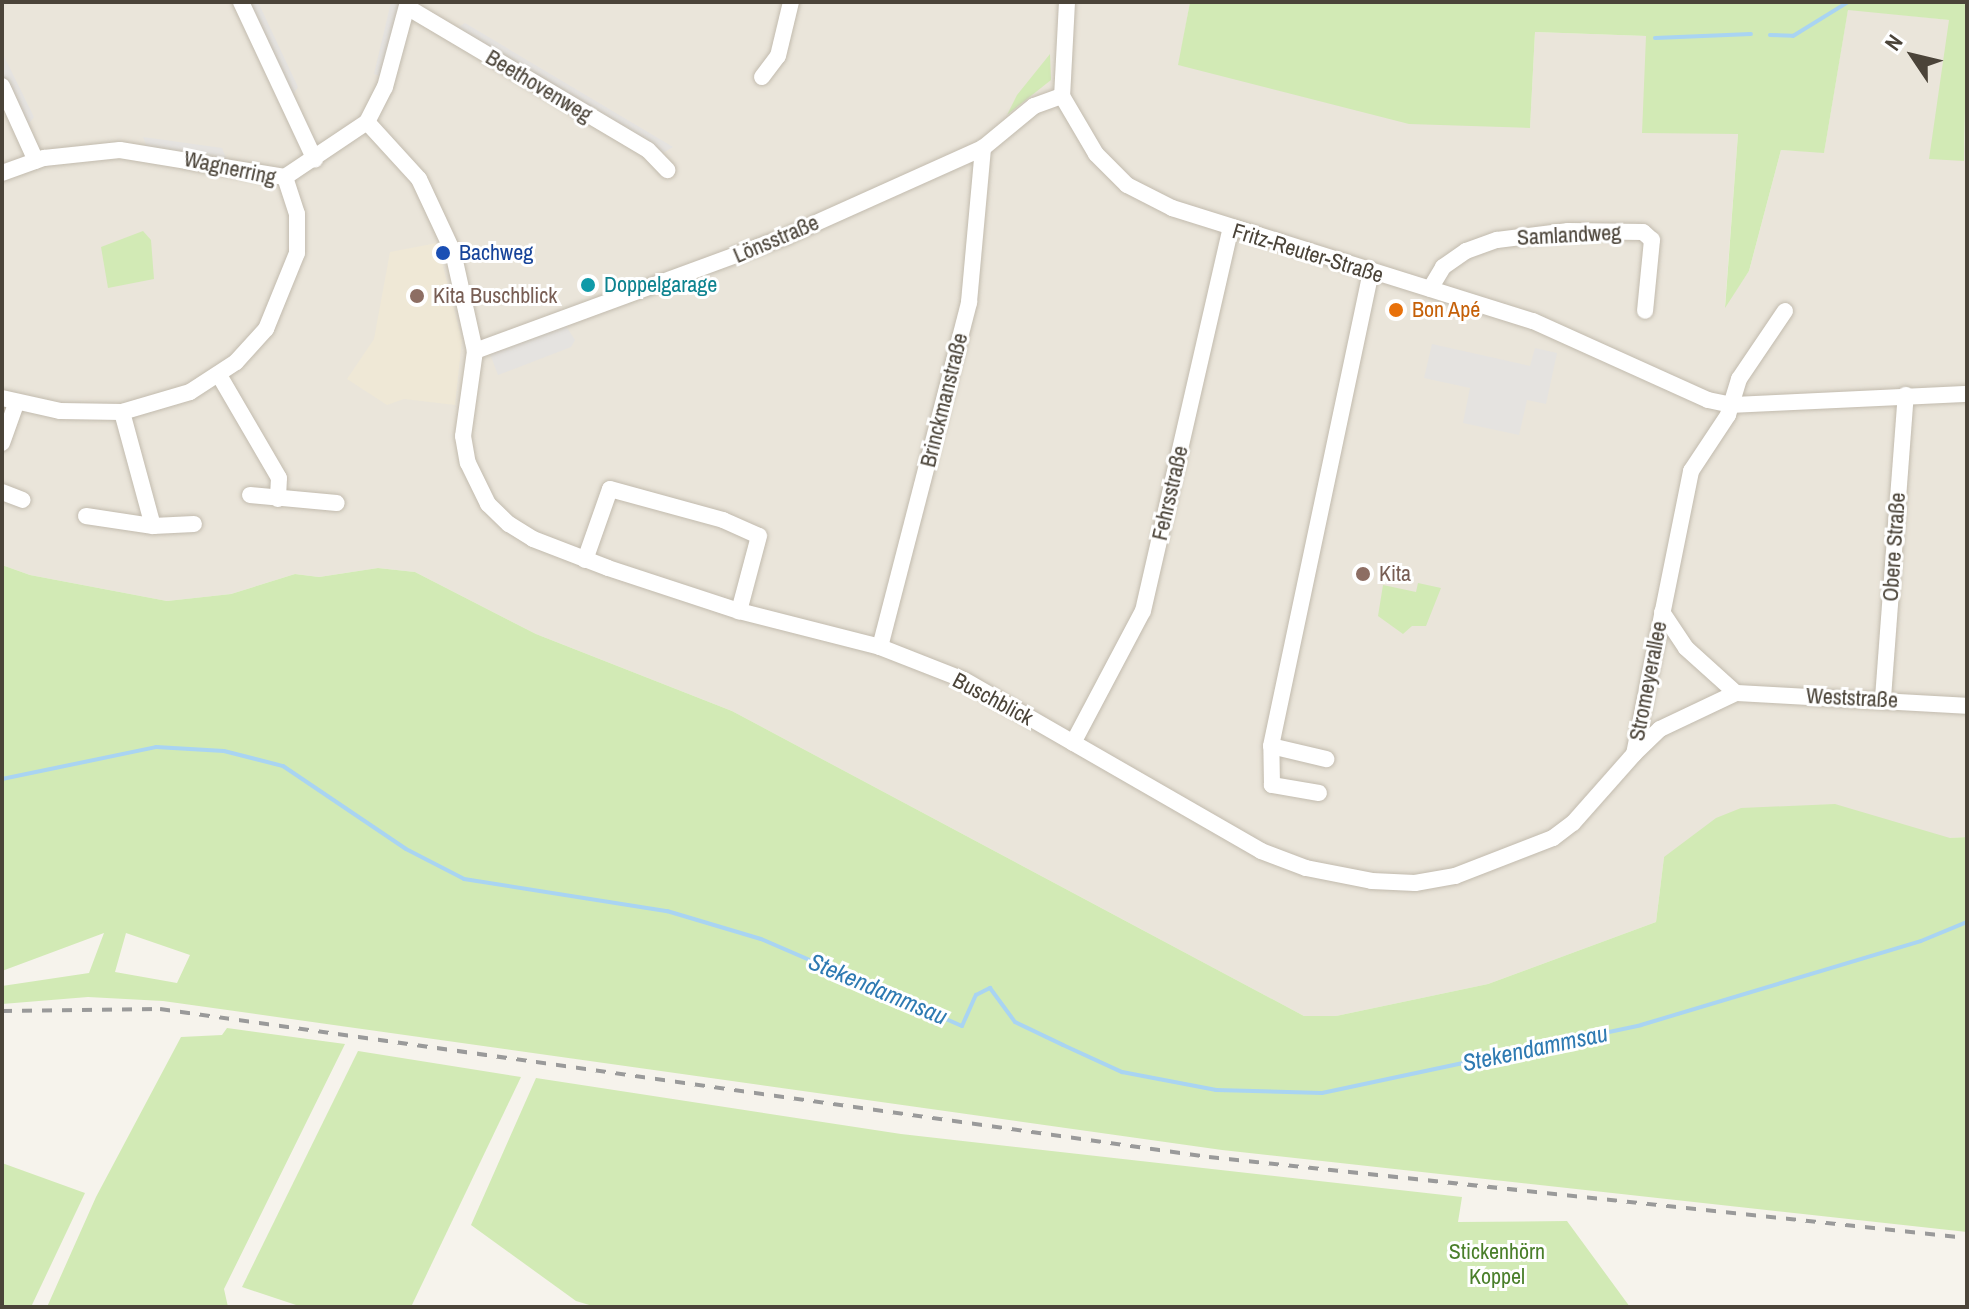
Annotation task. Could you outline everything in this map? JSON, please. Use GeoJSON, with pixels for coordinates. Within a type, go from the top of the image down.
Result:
{"type":"FeatureCollection","features":[{"type":"Feature","properties":{"kind":"street"},"geometry":{"type":"LineString","coordinates":[[241,2],[315,160]]}},
{"type":"Feature","properties":{"kind":"street"},"geometry":{"type":"LineString","coordinates":[[762,77],[778,56],[791,2]]}},
{"type":"Feature","properties":{"kind":"street"},"geometry":{"type":"LineString","coordinates":[[1062,96],[1067,2]]}},
{"type":"Feature","properties":{"kind":"street"},"geometry":{"type":"LineString","coordinates":[[285,177],[315,160],[367,122],[385,87],[407,5]]}},
{"type":"Feature","properties":{"kind":"street","name":"Beethovenweg"},"geometry":{"type":"LineString","coordinates":[[407,5],[648,150],[667,170]]}},
{"type":"Feature","properties":{"kind":"street"},"geometry":{"type":"LineString","coordinates":[[2,86],[36,161]]}},
{"type":"Feature","properties":{"kind":"street","name":"Lönsstraße"},"geometry":{"type":"LineString","coordinates":[[475,351],[698,271],[983,148],[1034,106],[1062,96]]}},
{"type":"Feature","properties":{"kind":"street","name":"Fritz-Reuter-Straße"},"geometry":{"type":"LineString","coordinates":[[1062,96],[1096,154],[1127,185],[1230,230],[1533,321],[1681,391],[1732,405],[1967,394]]}},
{"type":"Feature","properties":{"kind":"street","name":"Buschblick"},"geometry":{"type":"LineString","coordinates":[[367,122],[399,152],[436,212],[460,275],[475,351],[463,436],[468,463],[488,504],[533,539],[585,560],[739,611],[880,647],[964,680],[1228,832]]}},
{"type":"Feature","properties":{"kind":"street","name":"Brinckmanstraße"},"geometry":{"type":"LineString","coordinates":[[880,647],[969,302],[983,148]]}},
{"type":"Feature","properties":{"kind":"street","name":"Wagnerring"},"geometry":{"type":"LineString","coordinates":[[2,173],[71,153],[143,151],[285,177],[297,214],[297,253],[289,282],[266,329],[219,375],[166,401],[122,412],[9,401],[2,443]]}},
{"type":"Feature","properties":{"kind":"street","name":"Fehrsstraße"},"geometry":{"type":"LineString","coordinates":[[1073,743],[1143,611],[1230,230]]}},
{"type":"Feature","properties":{"kind":"street","name":"Samlandweg"},"geometry":{"type":"LineString","coordinates":[[1430,289],[1443,267],[1466,251],[1497,240],[1568,231],[1643,232],[1652,240],[1645,311]]}},
{"type":"Feature","properties":{"kind":"street"},"geometry":{"type":"LineString","coordinates":[[1319,793],[1272,785],[1271,746],[1371,273]]}},
{"type":"Feature","properties":{"kind":"street","name":"Stromeyerallee"},"geometry":{"type":"LineString","coordinates":[[1228,832],[1306,868],[1372,881],[1415,883],[1455,876],[1553,838],[1573,823],[1634,754],[1691,471],[1732,405],[1739,379],[1785,311]]}},
{"type":"Feature","properties":{"kind":"street"},"geometry":{"type":"LineString","coordinates":[[219,375],[279,478],[278,499]]}},
{"type":"Feature","properties":{"kind":"street","name":"Obere Straße"},"geometry":{"type":"LineString","coordinates":[[1883,698],[1906,395]]}},
{"type":"Feature","properties":{"kind":"street"},"geometry":{"type":"LineString","coordinates":[[122,412],[153,526]]}},
{"type":"Feature","properties":{"kind":"street"},"geometry":{"type":"LineString","coordinates":[[585,560],[610,489],[738,525],[759,536],[739,611]]}},
{"type":"Feature","properties":{"kind":"street"},"geometry":{"type":"LineString","coordinates":[[2,492],[23,500]]}},
{"type":"Feature","properties":{"kind":"street"},"geometry":{"type":"LineString","coordinates":[[250,495],[337,503]]}},
{"type":"Feature","properties":{"kind":"street"},"geometry":{"type":"LineString","coordinates":[[86,516],[153,526],[194,524]]}},
{"type":"Feature","properties":{"kind":"street"},"geometry":{"type":"LineString","coordinates":[[1662,612],[1686,648],[1736,693]]}},
{"type":"Feature","properties":{"kind":"street","name":"Weststraße"},"geometry":{"type":"LineString","coordinates":[[1634,754],[1660,729],[1736,693],[1883,698],[1967,706]]}},
{"type":"Feature","properties":{"kind":"street"},"geometry":{"type":"LineString","coordinates":[[1271,746],[1326,759]]}},
{"type":"Feature","properties":{"kind":"shaded area"},"geometry":{"type":"Polygon","coordinates":[[[2,2],[1190,2],[1179,65],[1530,127],[1535,32],[1646,36],[1738,134],[1725,306],[1749,271],[1781,150],[1824,152],[1848,9],[1950,20],[1930,158],[1963,160],[1967,115],[1967,837],[1664,857],[1656,922],[1488,984],[1336,1016],[1304,1016],[732,711],[536,634],[415,572],[378,568],[319,577],[295,574],[231,594],[167,601],[30,575],[2,565],[2,2]]]}},
{"type":"Feature","properties":{"kind":"shaded area"},"geometry":{"type":"Polygon","coordinates":[[[246,2],[258,2],[298,87],[292,96],[246,2]]]}},
{"type":"Feature","properties":{"kind":"shaded area"},"geometry":{"type":"Polygon","coordinates":[[[391,2],[400,2],[382,77],[374,74],[391,2]]]}},
{"type":"Feature","properties":{"kind":"shaded area"},"geometry":{"type":"Polygon","coordinates":[[[465,23],[673,147],[663,153],[455,29],[465,23]]]}},
{"type":"Feature","properties":{"kind":"shaded area"},"geometry":{"type":"Polygon","coordinates":[[[2,52],[34,117],[27,126],[2,75],[2,52]]]}},
{"type":"Feature","properties":{"kind":"shaded area"},"geometry":{"type":"Polygon","coordinates":[[[143,137],[222,148],[227,160],[147,148],[143,137]]]}},
{"type":"Feature","properties":{"kind":"shaded area","name":"Kita Buschblick"},"geometry":{"type":"Polygon","coordinates":[[[437,243],[462,340],[455,405],[404,399],[387,405],[347,379],[374,339],[390,252],[437,243]]]}},
{"type":"Feature","properties":{"kind":"shaded area"},"geometry":{"type":"Polygon","coordinates":[[[566,326],[575,340],[571,347],[498,375],[490,354],[566,326]]]}},
{"type":"Feature","properties":{"kind":"shaded area"},"geometry":{"type":"Polygon","coordinates":[[[1432,344],[1530,366],[1535,348],[1557,353],[1546,404],[1527,400],[1519,435],[1463,423],[1470,388],[1424,378],[1432,344]]]}},
{"type":"Feature","properties":{"kind":"green space"},"geometry":{"type":"Polygon","coordinates":[[[1190,2],[1967,2],[1964,161],[1929,159],[1949,20],[1848,10],[1824,153],[1781,150],[1749,271],[1725,308],[1738,134],[1642,133],[1646,36],[1535,32],[1530,128],[1409,124],[1178,65],[1190,2]]]}},
{"type":"Feature","properties":{"kind":"green space"},"geometry":{"type":"Polygon","coordinates":[[[1050,54],[1051,80],[1007,115],[1017,95],[1050,54]]]}},
{"type":"Feature","properties":{"kind":"green space"},"geometry":{"type":"Polygon","coordinates":[[[143,231],[151,240],[154,279],[108,288],[101,247],[143,231]]]}},
{"type":"Feature","properties":{"kind":"green space"},"geometry":{"type":"Polygon","coordinates":[[[2,565],[30,575],[167,601],[231,594],[295,574],[319,577],[378,568],[415,572],[536,634],[732,711],[1304,1016],[1336,1016],[1488,984],[1656,922],[1664,857],[1716,818],[1741,808],[1835,804],[1950,838],[1967,837],[1967,1232],[1222,1150],[163,1001],[88,997],[2,1004],[2,986],[89,973],[104,933],[2,971],[2,565]],[[126,933],[115,972],[177,983],[190,955],[126,933]]]}},
{"type":"Feature","properties":{"kind":"green space"},"geometry":{"type":"Polygon","coordinates":[[[1418,583],[1441,588],[1426,626],[1412,626],[1403,634],[1378,616],[1383,585],[1416,592],[1418,583]]]}},
{"type":"Feature","properties":{"kind":"green space"},"geometry":{"type":"Polygon","coordinates":[[[227,1028],[345,1044],[224,1289],[228,1307],[47,1307],[96,1197],[181,1037],[222,1035],[227,1028]]]}},
{"type":"Feature","properties":{"kind":"green space"},"geometry":{"type":"Polygon","coordinates":[[[358,1051],[521,1077],[411,1307],[302,1307],[242,1287],[358,1051]]]}},
{"type":"Feature","properties":{"kind":"green space","name":"Stickenhörn Koppel"},"geometry":{"type":"Polygon","coordinates":[[[536,1078],[901,1134],[1462,1197],[1458,1222],[1567,1221],[1630,1307],[596,1307],[576,1301],[471,1225],[536,1078]]]}},
{"type":"Feature","properties":{"kind":"green space"},"geometry":{"type":"Polygon","coordinates":[[[2,1163],[85,1193],[31,1307],[2,1307],[2,1163]]]}},
{"type":"Feature","properties":{"kind":"waterway"},"geometry":{"type":"LineString","coordinates":[[1770,35],[1793,36],[1848,2]]}},
{"type":"Feature","properties":{"kind":"waterway"},"geometry":{"type":"LineString","coordinates":[[1655,38],[1751,34]]}},
{"type":"Feature","properties":{"kind":"waterway","name":"Stekendammsau"},"geometry":{"type":"LineString","coordinates":[[2,779],[156,747],[224,751],[283,766],[406,849],[464,879],[667,911],[761,939],[962,1026],[976,995],[990,988],[1015,1022],[1122,1072],[1216,1090],[1322,1093],[1641,1025],[1921,941],[1967,922]]}},
{"type":"Feature","properties":{"kind":"railway"},"geometry":{"type":"LineString","coordinates":[[2,1011],[160,1009],[1209,1157],[1967,1238]]}},
{"type":"Feature","properties":{"kind":"place","name":"Bachweg"},"geometry":{"type":"Point","coordinates":[443,253]}},
{"type":"Feature","properties":{"kind":"place","name":"Doppelgarage"},"geometry":{"type":"Point","coordinates":[588,285]}},
{"type":"Feature","properties":{"kind":"place","name":"Kita Buschblick"},"geometry":{"type":"Point","coordinates":[417,296]}},
{"type":"Feature","properties":{"kind":"place","name":"Bon Apé"},"geometry":{"type":"Point","coordinates":[1396,310]}},
{"type":"Feature","properties":{"kind":"place","name":"Kita"},"geometry":{"type":"Point","coordinates":[1363,574]}}]}
